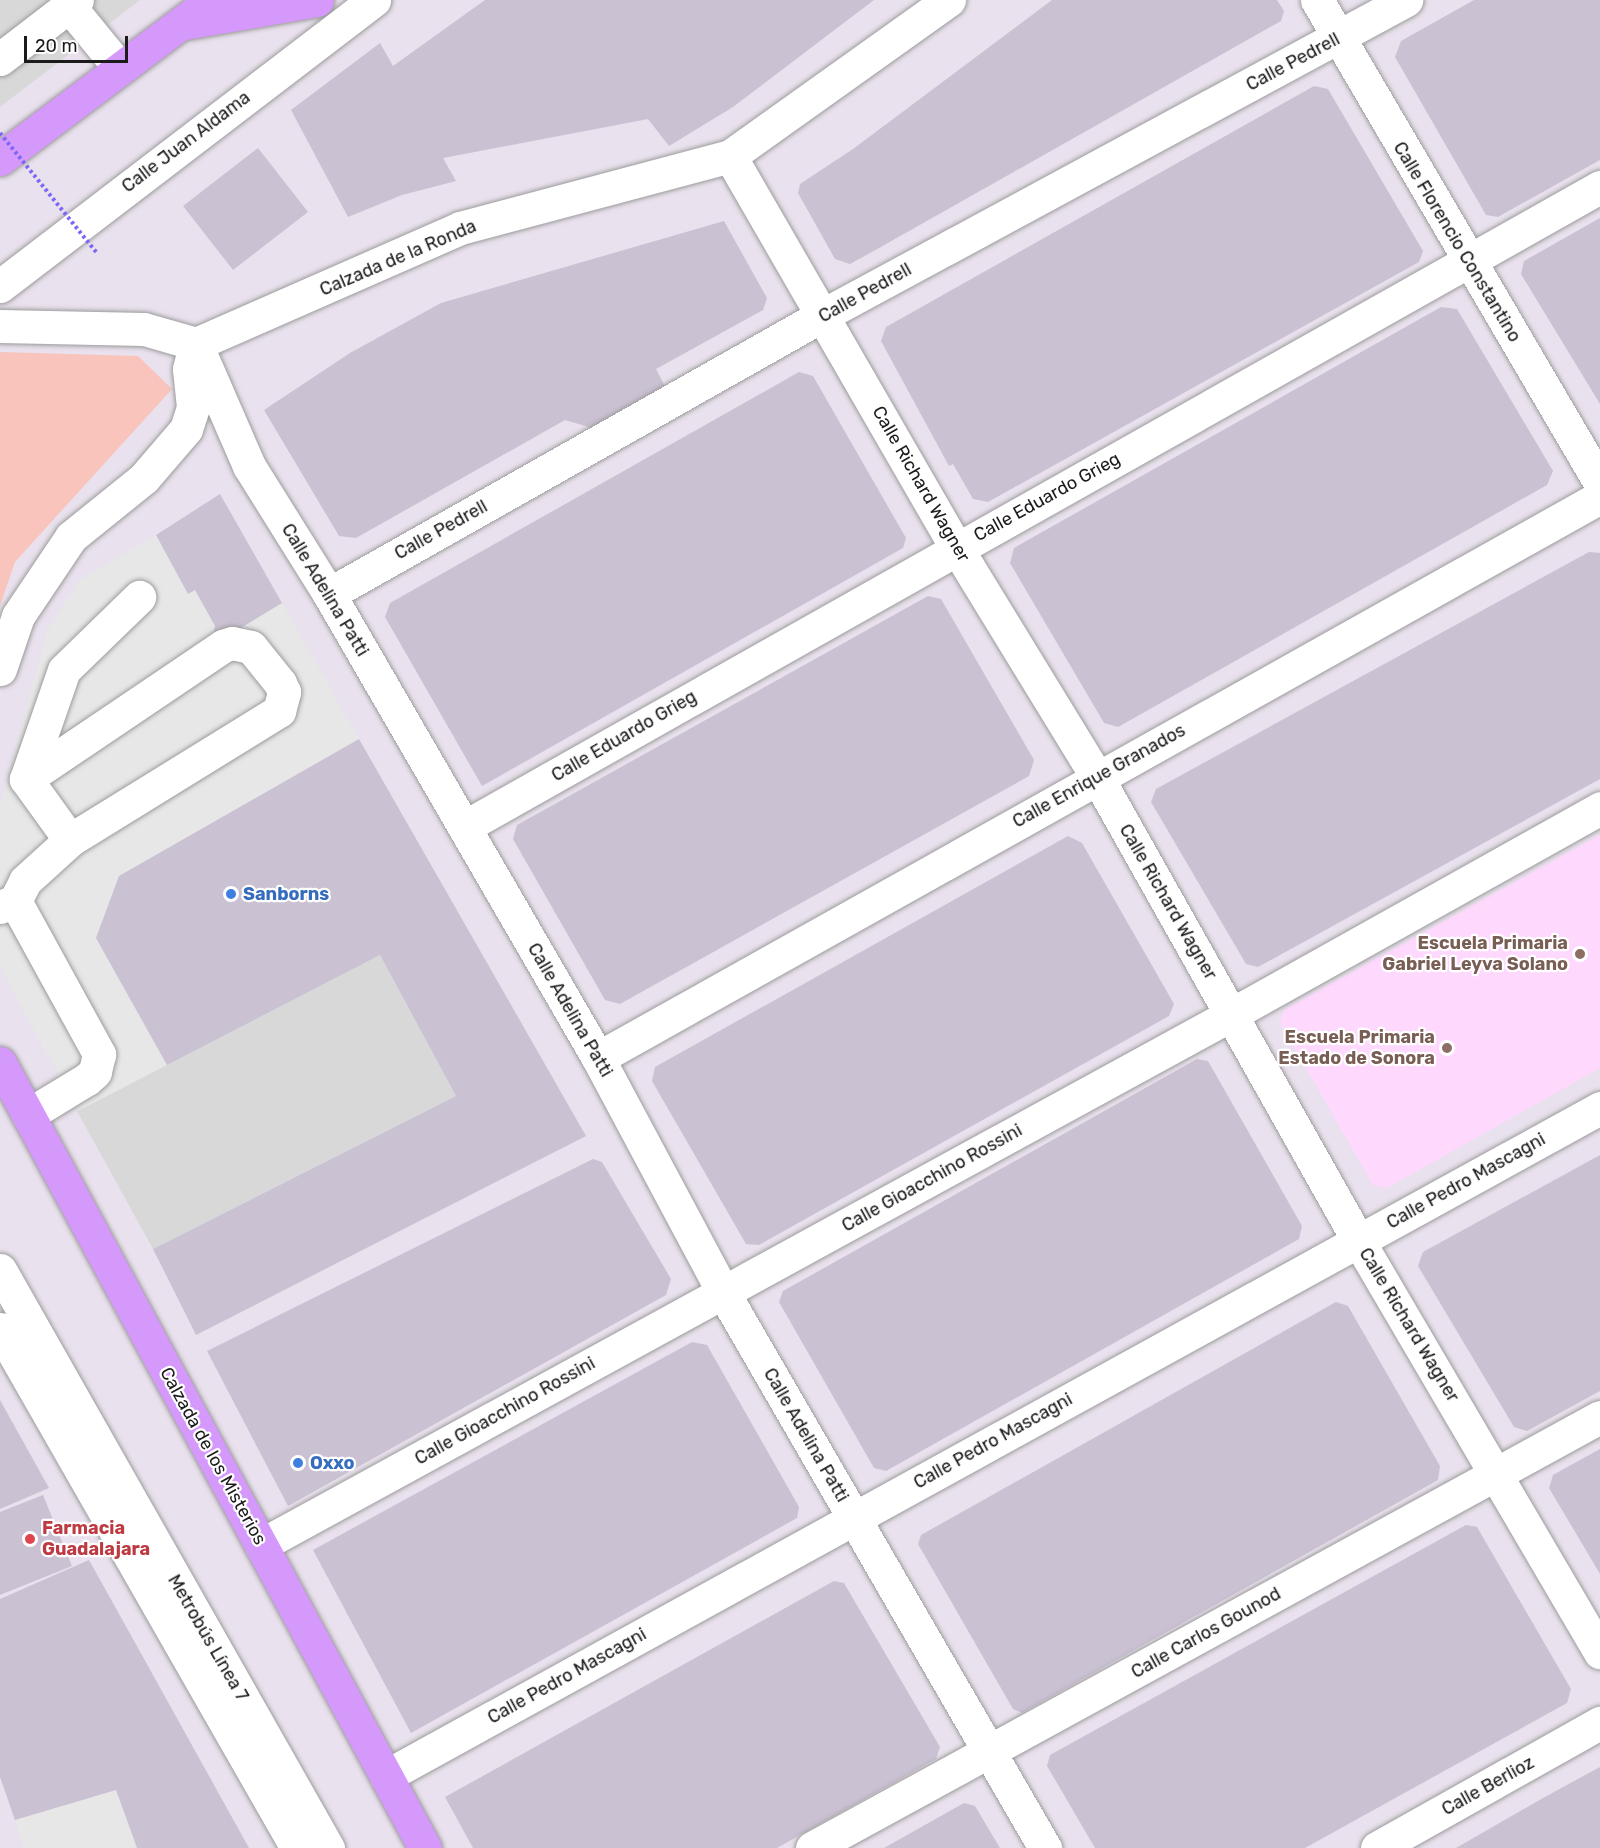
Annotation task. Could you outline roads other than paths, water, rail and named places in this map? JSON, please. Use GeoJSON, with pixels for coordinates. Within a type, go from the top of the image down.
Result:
{"type":"FeatureCollection","features":[{"type":"Feature","properties":{"kind":"main road"},"geometry":{"type":"LineString","coordinates":[[0,159],[119,67],[212,0]]}},
{"type":"Feature","properties":{"kind":"main road"},"geometry":{"type":"LineString","coordinates":[[180,24],[317,0]]}},
{"type":"Feature","properties":{"kind":"main road","name":"Calzada de los Misterios"},"geometry":{"type":"LineString","coordinates":[[0,1063],[425,1848]]}},
{"type":"Feature","properties":{"kind":"street","name":"Calle Juan Aldama"},"geometry":{"type":"LineString","coordinates":[[0,286],[374,0]]}},
{"type":"Feature","properties":{"kind":"street","name":"Calzada de la Ronda"},"geometry":{"type":"LineString","coordinates":[[195,344],[460,228],[730,156],[949,0]]}},
{"type":"Feature","properties":{"kind":"street","name":"Calle Florencio Constantino"},"geometry":{"type":"LineString","coordinates":[[1317,0],[1337,38],[1600,483]]}},
{"type":"Feature","properties":{"kind":"street","name":"Calle Pedrell"},"geometry":{"type":"LineString","coordinates":[[329,594],[823,315],[1406,0]]}},
{"type":"Feature","properties":{"kind":"street"},"geometry":{"type":"LineString","coordinates":[[0,59],[73,3],[119,67]]}},
{"type":"Feature","properties":{"kind":"street","name":"Calle Richard Wagner"},"geometry":{"type":"LineString","coordinates":[[730,156],[956,547],[1097,777],[1358,1240],[1498,1474],[1600,1652]]}},
{"type":"Feature","properties":{"kind":"street","name":"Calle Eduardo Grieg"},"geometry":{"type":"LineString","coordinates":[[464,827],[956,547],[1469,263],[1600,187]]}},
{"type":"Feature","properties":{"kind":"street"},"geometry":{"type":"LineString","coordinates":[[0,326],[144,328],[195,344],[189,369],[193,406],[186,429],[144,478],[71,537],[18,616],[0,669]]}},
{"type":"Feature","properties":{"kind":"street","name":"Calle Adelina Patti"},"geometry":{"type":"LineString","coordinates":[[195,344],[249,466],[329,594],[598,1058],[723,1292],[1045,1848]]}},
{"type":"Feature","properties":{"kind":"street","name":"Calle Enrique Granados"},"geometry":{"type":"LineString","coordinates":[[598,1058],[1600,497]]}},
{"type":"Feature","properties":{"kind":"street"},"geometry":{"type":"LineString","coordinates":[[26,779],[64,670],[139,597]]}},
{"type":"Feature","properties":{"kind":"street"},"geometry":{"type":"LineString","coordinates":[[26,779],[232,643],[251,647],[280,683],[283,702],[272,718],[70,840],[25,880],[7,904],[99,1054],[95,1072],[87,1079],[28,1115]]}},
{"type":"Feature","properties":{"kind":"street"},"geometry":{"type":"LineString","coordinates":[[26,779],[70,840]]}},
{"type":"Feature","properties":{"kind":"street","name":"Calle Gioacchino Rossini"},"geometry":{"type":"LineString","coordinates":[[261,1545],[1232,1014],[1600,808]]}},
{"type":"Feature","properties":{"kind":"street","name":"Calle Pedro Mascagni"},"geometry":{"type":"LineString","coordinates":[[386,1776],[1600,1108]]}},
{"type":"Feature","properties":{"kind":"street","name":"Metrobús Línea 7"},"geometry":{"type":"LineString","coordinates":[[0,1270],[328,1848]]}},
{"type":"Feature","properties":{"kind":"street"},"geometry":{"type":"LineString","coordinates":[[0,1329],[297,1848]]}},
{"type":"Feature","properties":{"kind":"street","name":"Calle Carlos Gounod"},"geometry":{"type":"LineString","coordinates":[[812,1848],[1600,1417]]}},
{"type":"Feature","properties":{"kind":"street","name":"Calle Berlioz"},"geometry":{"type":"LineString","coordinates":[[1377,1848],[1600,1723]]}},
{"type":"Feature","properties":{"kind":"place","name":"Sanborns"},"geometry":{"type":"Point","coordinates":[231,894]}},
{"type":"Feature","properties":{"kind":"place","name":"Escuela Primaria Gabriel Leyva Solano"},"geometry":{"type":"Point","coordinates":[1580,954]}},
{"type":"Feature","properties":{"kind":"place","name":"Escuela Primaria Estado de Sonora"},"geometry":{"type":"Point","coordinates":[1447,1048]}},
{"type":"Feature","properties":{"kind":"place","name":"Oxxo"},"geometry":{"type":"Point","coordinates":[298,1463]}},
{"type":"Feature","properties":{"kind":"place","name":"Farmacia Guadalajara"},"geometry":{"type":"Point","coordinates":[30,1539]}}]}
